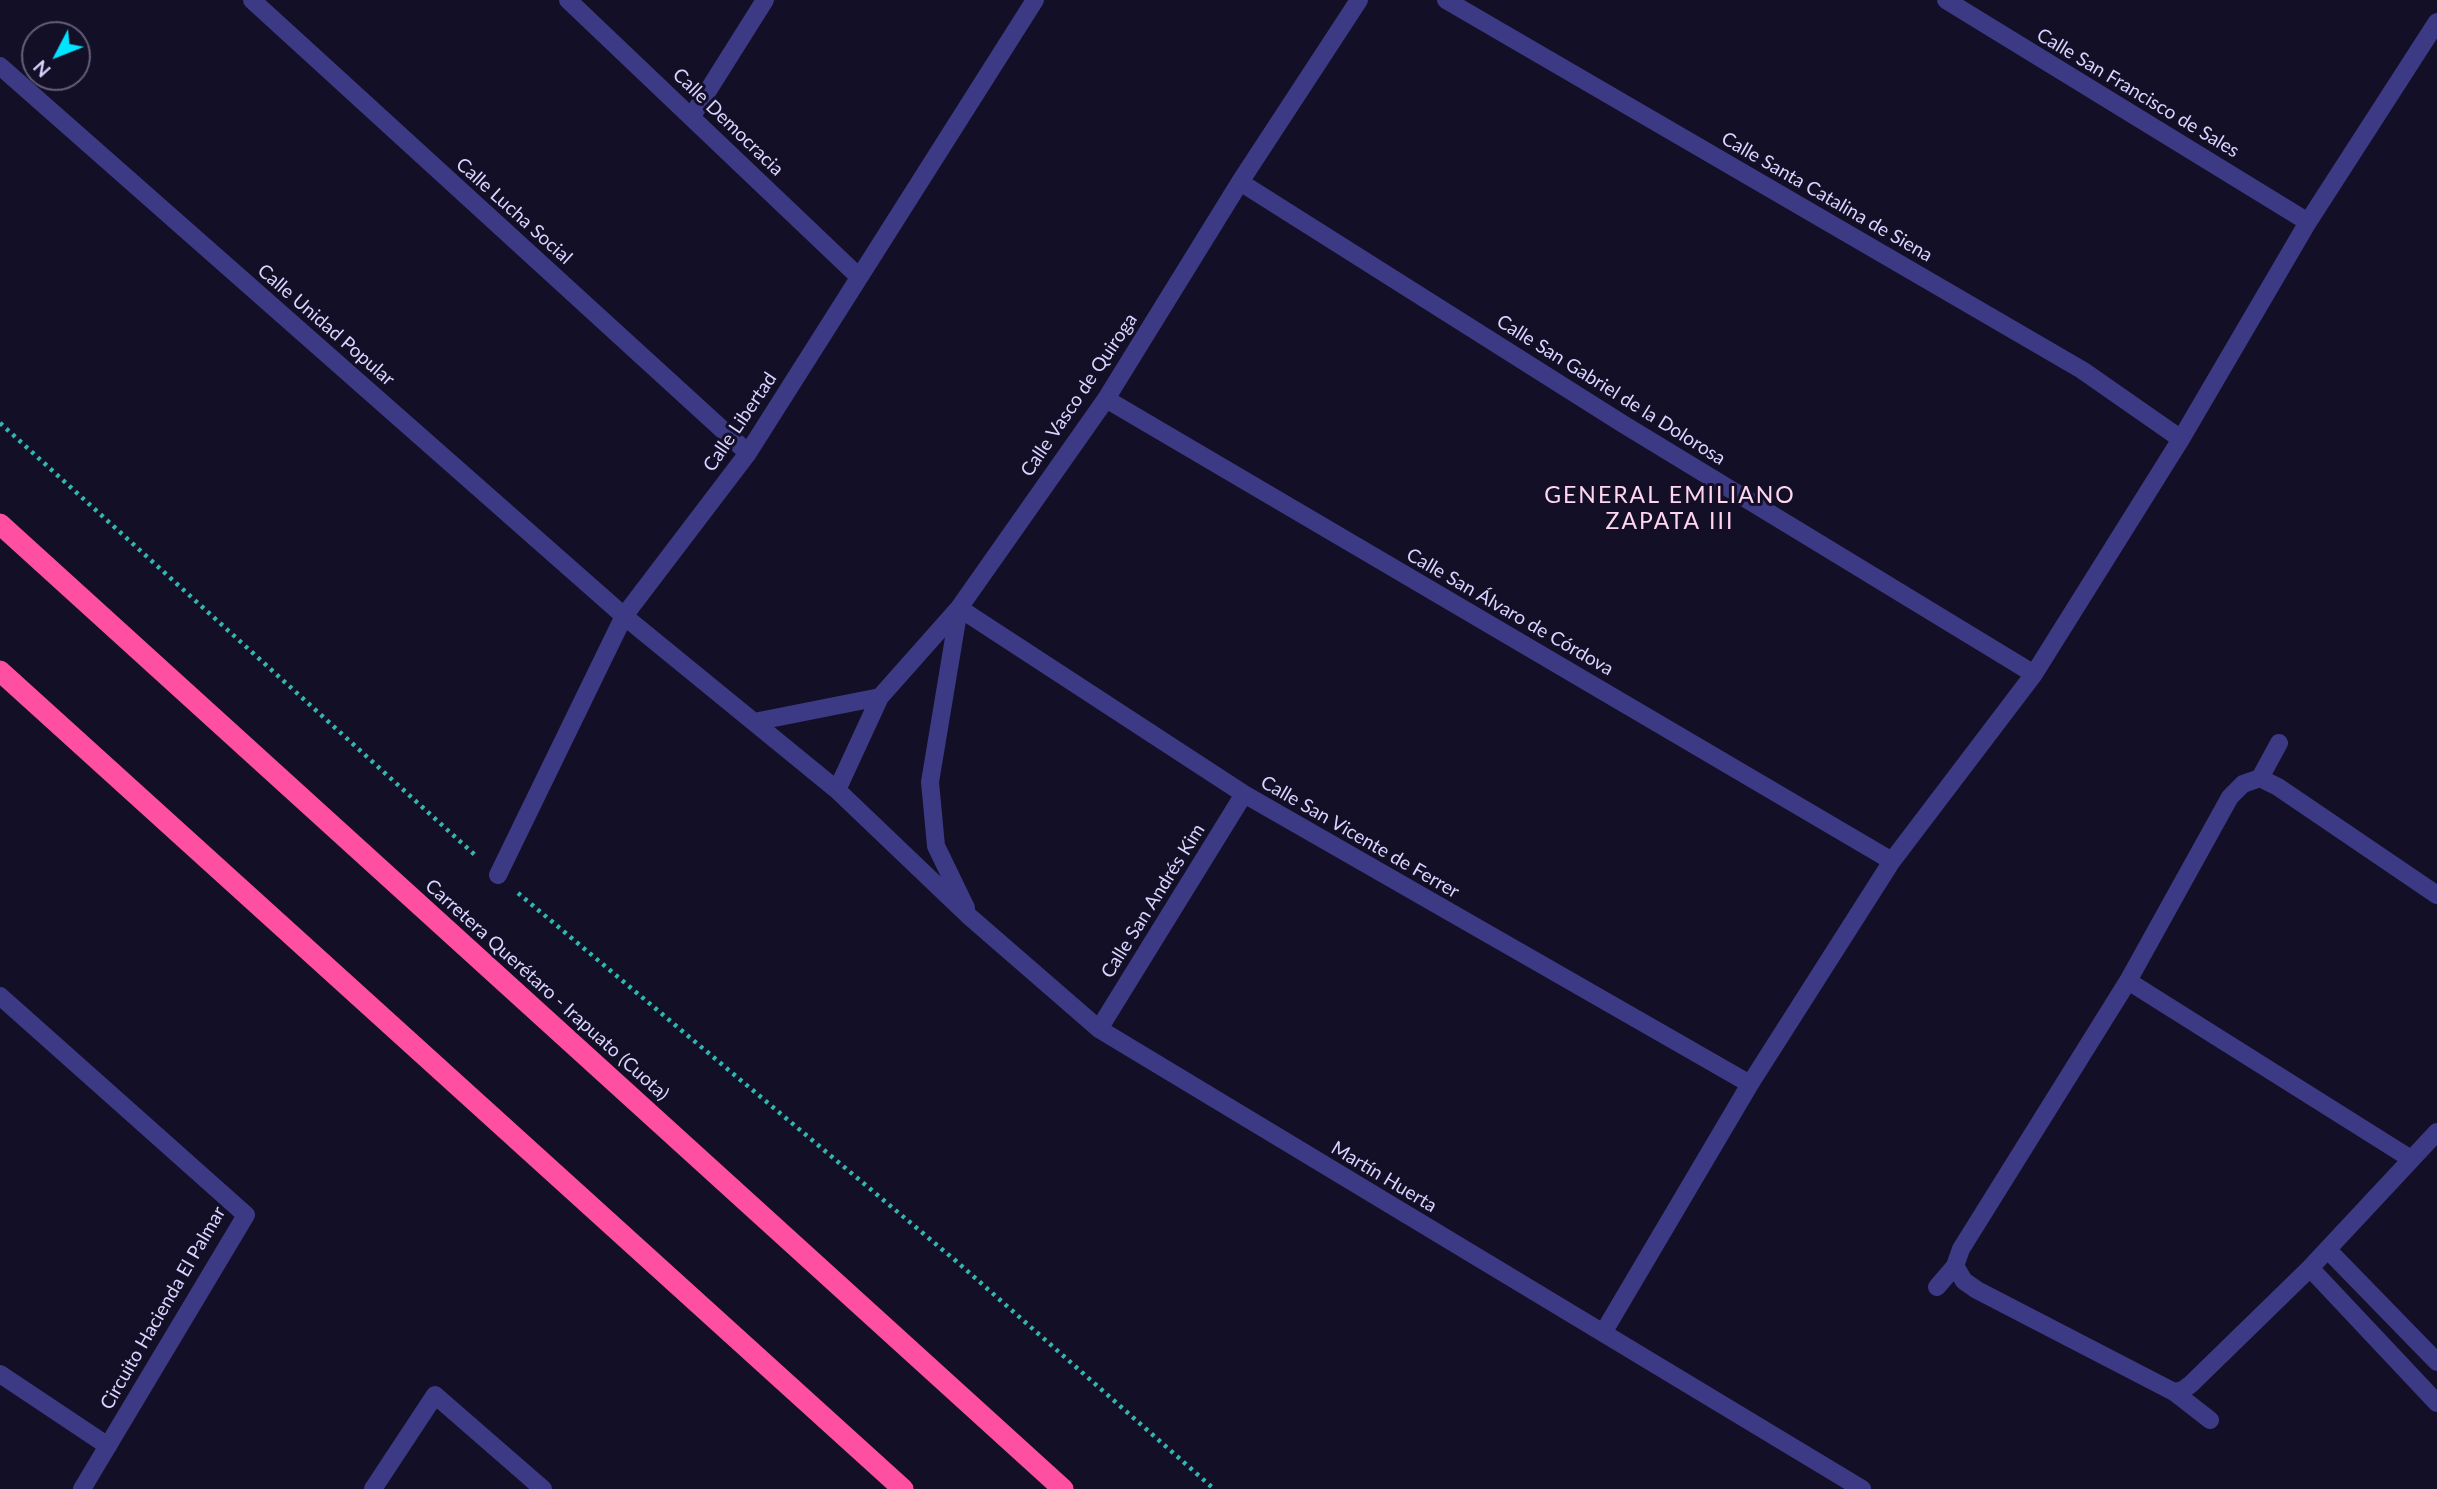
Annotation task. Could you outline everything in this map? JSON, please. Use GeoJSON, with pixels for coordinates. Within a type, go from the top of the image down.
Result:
{"type":"FeatureCollection","features":[{"type":"Feature","properties":{"kind":"highway","name":"Carretera Querétaro - Irapuato (Cuota)"},"geometry":{"type":"LineString","coordinates":[[0,524],[1063,1489]]}},
{"type":"Feature","properties":{"kind":"highway"},"geometry":{"type":"LineString","coordinates":[[0,671],[903,1489]]}},
{"type":"Feature","properties":{"kind":"street","name":"Calle Lucha Social"},"geometry":{"type":"LineString","coordinates":[[251,0],[748,453]]}},
{"type":"Feature","properties":{"kind":"street","name":"Calle Democracia"},"geometry":{"type":"LineString","coordinates":[[568,0],[858,276]]}},
{"type":"Feature","properties":{"kind":"street"},"geometry":{"type":"LineString","coordinates":[[692,116],[765,0]]}},
{"type":"Feature","properties":{"kind":"street","name":"Calle Libertad"},"geometry":{"type":"LineString","coordinates":[[498,875],[624,616],[748,453],[1035,0]]}},
{"type":"Feature","properties":{"kind":"street","name":"Calle Vasco de Quiroga"},"geometry":{"type":"LineString","coordinates":[[936,846],[930,782],[959,608],[1106,398],[1240,182],[1359,0]]}},
{"type":"Feature","properties":{"kind":"street","name":"Calle Santa Catalina de Siena"},"geometry":{"type":"LineString","coordinates":[[1446,0],[2082,370],[2182,439]]}},
{"type":"Feature","properties":{"kind":"street","name":"Calle San Francisco de Sales"},"geometry":{"type":"LineString","coordinates":[[1946,0],[2308,222]]}},
{"type":"Feature","properties":{"kind":"street"},"geometry":{"type":"LineString","coordinates":[[1603,1333],[1750,1084],[1892,861],[2034,674],[2182,439],[2308,222],[2437,22]]}},
{"type":"Feature","properties":{"kind":"street","name":"Calle Unidad Popular"},"geometry":{"type":"LineString","coordinates":[[0,66],[624,616],[838,790],[970,917]]}},
{"type":"Feature","properties":{"kind":"street","name":"Calle San Gabriel de la Dolorosa"},"geometry":{"type":"LineString","coordinates":[[1240,182],[1623,424],[2034,674]]}},
{"type":"Feature","properties":{"kind":"street","name":"Calle San Álvaro de Córdova"},"geometry":{"type":"LineString","coordinates":[[1106,398],[1892,861]]}},
{"type":"Feature","properties":{"kind":"street"},"geometry":{"type":"LineString","coordinates":[[838,790],[880,698],[959,608]]}},
{"type":"Feature","properties":{"kind":"street","name":"Calle San Vicente de Ferrer"},"geometry":{"type":"LineString","coordinates":[[959,608],[1244,794],[1750,1084]]}},
{"type":"Feature","properties":{"kind":"street"},"geometry":{"type":"LineString","coordinates":[[754,722],[880,698]]}},
{"type":"Feature","properties":{"kind":"street"},"geometry":{"type":"LineString","coordinates":[[1937,1287],[1955,1266],[1961,1249],[2128,981],[2230,797],[2243,784],[2260,778],[2279,743]]}},
{"type":"Feature","properties":{"kind":"street"},"geometry":{"type":"LineString","coordinates":[[2260,778],[2278,787],[2437,895]]}},
{"type":"Feature","properties":{"kind":"street","name":"Calle San Andrés Kim"},"geometry":{"type":"LineString","coordinates":[[1099,1029],[1244,794]]}},
{"type":"Feature","properties":{"kind":"street","name":"Martín Huerta"},"geometry":{"type":"LineString","coordinates":[[936,846],[970,917],[1099,1029],[1862,1489]]}},
{"type":"Feature","properties":{"kind":"street"},"geometry":{"type":"LineString","coordinates":[[2128,981],[2411,1159]]}},
{"type":"Feature","properties":{"kind":"street","name":"Circuito Hacienda El Palmar"},"geometry":{"type":"LineString","coordinates":[[0,996],[246,1215],[82,1489]]}},
{"type":"Feature","properties":{"kind":"street"},"geometry":{"type":"LineString","coordinates":[[2174,1392],[2191,1384],[2310,1268],[2437,1132]]}},
{"type":"Feature","properties":{"kind":"street"},"geometry":{"type":"LineString","coordinates":[[2328,1250],[2437,1362]]}},
{"type":"Feature","properties":{"kind":"street"},"geometry":{"type":"LineString","coordinates":[[1955,1266],[1964,1281],[1977,1290],[2174,1392],[2210,1420]]}},
{"type":"Feature","properties":{"kind":"street"},"geometry":{"type":"LineString","coordinates":[[2310,1268],[2437,1404]]}},
{"type":"Feature","properties":{"kind":"street"},"geometry":{"type":"LineString","coordinates":[[0,1374],[108,1446]]}},
{"type":"Feature","properties":{"kind":"street"},"geometry":{"type":"LineString","coordinates":[[373,1489],[435,1395],[543,1489]]}},
{"type":"Feature","properties":{"kind":"path"},"geometry":{"type":"LineString","coordinates":[[0,423],[498,875],[956,1261],[1214,1489]]}},
{"type":"Feature","properties":{"kind":"district","name":"GENERAL EMILIANO ZAPATA III"},"geometry":{"type":"Point","coordinates":[1670,509]}}]}
